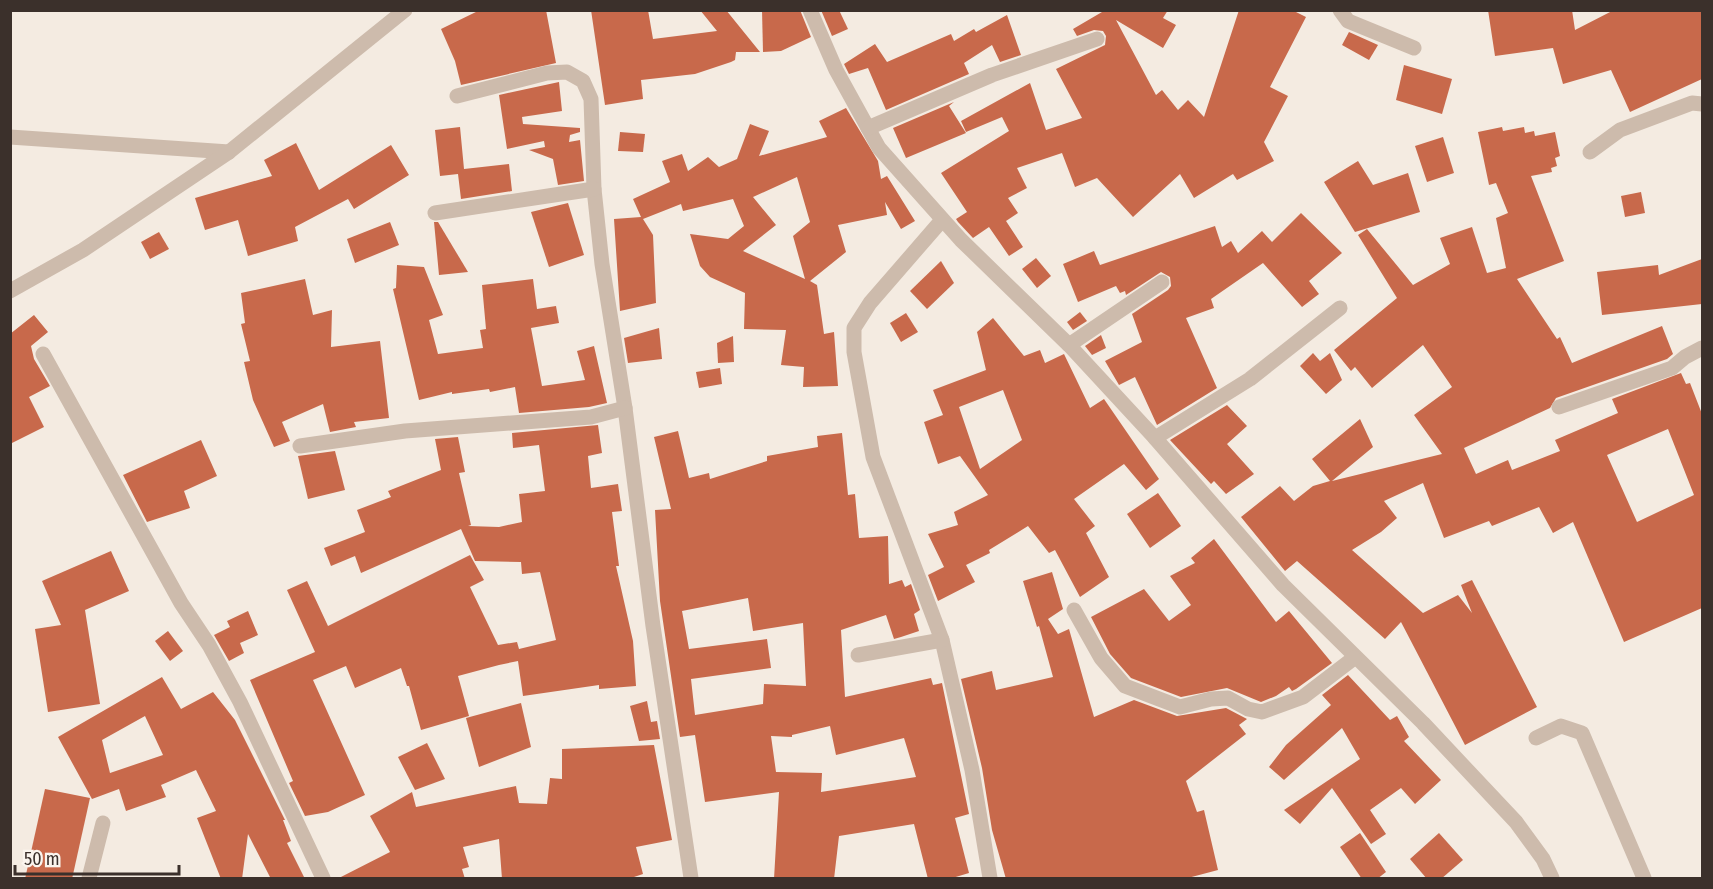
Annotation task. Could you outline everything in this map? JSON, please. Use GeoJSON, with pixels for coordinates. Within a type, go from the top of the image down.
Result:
{"type":"FeatureCollection","features":[{"type":"Feature","properties":{"kind":"street"},"geometry":{"type":"LineString","coordinates":[[10,291],[83,250],[228,152],[405,10]]}},
{"type":"Feature","properties":{"kind":"street"},"geometry":{"type":"LineString","coordinates":[[810,10],[836,70],[879,148],[942,220],[1069,345],[1155,438],[1283,585],[1354,658],[1423,723],[1516,822],[1543,859],[1552,879]]}},
{"type":"Feature","properties":{"kind":"street"},"geometry":{"type":"LineString","coordinates":[[1340,10],[1348,21],[1414,48]]}},
{"type":"Feature","properties":{"kind":"street"},"geometry":{"type":"LineString","coordinates":[[868,128],[992,75],[1097,39]]}},
{"type":"Feature","properties":{"kind":"street"},"geometry":{"type":"LineString","coordinates":[[456,96],[547,73],[567,72],[583,81],[592,109],[594,189],[602,264],[625,408],[653,626],[691,879]]}},
{"type":"Feature","properties":{"kind":"street"},"geometry":{"type":"LineString","coordinates":[[1590,152],[1620,130],[1692,103],[1702,105]]}},
{"type":"Feature","properties":{"kind":"street"},"geometry":{"type":"LineString","coordinates":[[10,137],[228,152]]}},
{"type":"Feature","properties":{"kind":"street"},"geometry":{"type":"LineString","coordinates":[[435,213],[594,189]]}},
{"type":"Feature","properties":{"kind":"street"},"geometry":{"type":"LineString","coordinates":[[942,220],[870,303],[854,328],[854,352],[873,457],[942,640],[972,770],[990,879]]}},
{"type":"Feature","properties":{"kind":"street"},"geometry":{"type":"LineString","coordinates":[[1069,345],[1162,282]]}},
{"type":"Feature","properties":{"kind":"street"},"geometry":{"type":"LineString","coordinates":[[1155,438],[1250,380],[1340,308]]}},
{"type":"Feature","properties":{"kind":"street"},"geometry":{"type":"LineString","coordinates":[[1559,407],[1672,368],[1685,357],[1702,348]]}},
{"type":"Feature","properties":{"kind":"street"},"geometry":{"type":"LineString","coordinates":[[43,354],[181,603],[209,645],[240,702],[324,879]]}},
{"type":"Feature","properties":{"kind":"street"},"geometry":{"type":"LineString","coordinates":[[300,446],[405,431],[591,417],[625,408]]}},
{"type":"Feature","properties":{"kind":"street"},"geometry":{"type":"LineString","coordinates":[[1074,610],[1101,658],[1125,686],[1180,707],[1210,699],[1227,698],[1248,709],[1262,712],[1303,697],[1354,658]]}},
{"type":"Feature","properties":{"kind":"street"},"geometry":{"type":"LineString","coordinates":[[858,655],[942,640]]}},
{"type":"Feature","properties":{"kind":"street"},"geometry":{"type":"LineString","coordinates":[[1536,738],[1561,726],[1582,733],[1644,879]]}},
{"type":"Feature","properties":{"kind":"street"},"geometry":{"type":"LineString","coordinates":[[89,879],[103,823]]}},
{"type":"Feature","properties":{"kind":"building"},"geometry":{"type":"Polygon","coordinates":[[[480,10],[546,10],[556,63],[461,85],[455,61],[441,29],[480,10]]]}},
{"type":"Feature","properties":{"kind":"building"},"geometry":{"type":"Polygon","coordinates":[[[591,10],[648,10],[653,39],[717,31],[700,10],[726,10],[760,52],[736,52],[735,60],[695,74],[641,80],[643,99],[605,105],[591,10]]]}},
{"type":"Feature","properties":{"kind":"building"},"geometry":{"type":"Polygon","coordinates":[[[762,10],[800,10],[811,37],[781,51],[763,52],[762,10]]]}},
{"type":"Feature","properties":{"kind":"building"},"geometry":{"type":"Polygon","coordinates":[[[821,10],[839,10],[848,29],[832,36],[821,10]]]}},
{"type":"Feature","properties":{"kind":"building"},"geometry":{"type":"Polygon","coordinates":[[[1099,10],[1168,10],[1163,18],[1176,25],[1163,48],[1116,20],[1156,95],[1162,90],[1178,110],[1188,100],[1204,117],[1239,10],[1292,10],[1306,17],[1270,87],[1288,96],[1264,142],[1274,161],[1237,180],[1233,174],[1194,198],[1180,174],[1133,217],[1097,178],[1075,187],[1062,153],[1017,168],[1027,188],[1008,198],[1018,213],[1006,221],[1023,247],[1009,256],[989,227],[973,238],[958,222],[956,219],[967,212],[941,173],[1009,131],[1002,117],[966,132],[961,121],[1030,83],[1046,130],[1082,118],[1056,69],[1105,45],[1106,36],[1103,31],[1094,30],[1077,36],[1073,29],[1102,12],[1099,10]]]}},
{"type":"Feature","properties":{"kind":"building"},"geometry":{"type":"Polygon","coordinates":[[[1488,10],[1572,10],[1575,30],[1614,10],[1702,10],[1702,79],[1630,112],[1611,70],[1563,84],[1553,48],[1495,56],[1488,10]]]}},
{"type":"Feature","properties":{"kind":"building"},"geometry":{"type":"Polygon","coordinates":[[[1007,15],[1021,55],[1000,62],[992,45],[964,63],[969,74],[886,110],[868,68],[849,74],[844,64],[875,44],[887,62],[951,34],[954,41],[974,29],[976,32],[1007,15]]]}},
{"type":"Feature","properties":{"kind":"building"},"geometry":{"type":"Polygon","coordinates":[[[1349,32],[1378,45],[1369,60],[1342,45],[1349,32]]]}},
{"type":"Feature","properties":{"kind":"building"},"geometry":{"type":"Polygon","coordinates":[[[1404,65],[1452,79],[1442,114],[1396,100],[1404,65]]]}},
{"type":"Feature","properties":{"kind":"building"},"geometry":{"type":"Polygon","coordinates":[[[559,82],[562,111],[522,117],[523,124],[580,128],[580,132],[570,135],[569,142],[580,140],[584,181],[558,185],[553,159],[529,150],[545,147],[544,141],[507,149],[499,95],[559,82]]]}},
{"type":"Feature","properties":{"kind":"building"},"geometry":{"type":"Polygon","coordinates":[[[954,102],[949,106],[966,133],[906,158],[893,128],[954,102]]]}},
{"type":"Feature","properties":{"kind":"building"},"geometry":{"type":"Polygon","coordinates":[[[846,108],[878,161],[881,179],[887,176],[915,221],[901,229],[885,202],[887,215],[838,225],[846,252],[810,281],[817,285],[824,334],[834,332],[838,386],[803,387],[804,367],[781,365],[786,330],[744,329],[745,293],[710,277],[700,266],[690,234],[728,239],[744,226],[733,199],[683,211],[681,204],[643,219],[653,235],[656,303],[620,311],[614,219],[641,217],[633,199],[670,182],[662,161],[682,154],[688,171],[708,157],[719,167],[737,159],[750,124],[769,131],[759,156],[827,137],[819,121],[846,108]],[[797,177],[753,197],[776,225],[743,251],[805,279],[793,236],[810,222],[797,177]]]}},
{"type":"Feature","properties":{"kind":"building"},"geometry":{"type":"Polygon","coordinates":[[[460,127],[464,169],[509,164],[512,191],[461,199],[458,174],[440,176],[435,130],[460,127]]]}},
{"type":"Feature","properties":{"kind":"building"},"geometry":{"type":"Polygon","coordinates":[[[1502,127],[1503,131],[1524,127],[1525,133],[1534,131],[1535,136],[1555,132],[1560,156],[1555,158],[1557,166],[1551,168],[1552,172],[1531,176],[1564,261],[1517,279],[1557,339],[1560,337],[1572,363],[1662,326],[1673,354],[1667,359],[1556,398],[1550,408],[1464,448],[1476,474],[1508,460],[1512,470],[1560,451],[1555,440],[1618,413],[1612,399],[1681,373],[1686,384],[1690,383],[1702,414],[1702,608],[1624,642],[1573,522],[1553,533],[1539,507],[1492,526],[1489,521],[1444,538],[1423,483],[1384,501],[1397,518],[1381,532],[1352,550],[1423,613],[1458,595],[1472,613],[1461,585],[1472,580],[1537,707],[1465,745],[1401,622],[1385,639],[1297,561],[1285,571],[1241,517],[1280,486],[1294,501],[1313,486],[1330,481],[1312,459],[1360,419],[1373,447],[1332,481],[1442,454],[1414,415],[1452,387],[1423,345],[1372,388],[1355,367],[1351,371],[1334,350],[1397,298],[1358,235],[1367,229],[1413,285],[1450,264],[1440,238],[1472,227],[1487,273],[1506,268],[1496,218],[1508,213],[1496,183],[1489,185],[1478,132],[1502,127]],[[1668,429],[1607,455],[1637,522],[1694,495],[1668,429]]]}},
{"type":"Feature","properties":{"kind":"building"},"geometry":{"type":"Polygon","coordinates":[[[620,132],[645,134],[643,152],[618,151],[620,132]]]}},
{"type":"Feature","properties":{"kind":"building"},"geometry":{"type":"Polygon","coordinates":[[[1443,137],[1454,173],[1427,182],[1415,146],[1443,137]]]}},
{"type":"Feature","properties":{"kind":"building"},"geometry":{"type":"Polygon","coordinates":[[[296,143],[319,190],[391,145],[409,175],[354,209],[348,199],[295,227],[298,241],[248,256],[238,220],[205,230],[195,198],[272,176],[264,160],[296,143]]]}},
{"type":"Feature","properties":{"kind":"building"},"geometry":{"type":"Polygon","coordinates":[[[1358,161],[1373,185],[1408,173],[1420,212],[1355,232],[1324,182],[1358,161]]]}},
{"type":"Feature","properties":{"kind":"building"},"geometry":{"type":"Polygon","coordinates":[[[1641,192],[1645,213],[1625,217],[1621,196],[1641,192]]]}},
{"type":"Feature","properties":{"kind":"building"},"geometry":{"type":"Polygon","coordinates":[[[568,203],[584,255],[549,267],[531,212],[568,203]]]}},
{"type":"Feature","properties":{"kind":"building"},"geometry":{"type":"Polygon","coordinates":[[[1301,213],[1342,253],[1309,281],[1319,294],[1302,307],[1263,263],[1211,299],[1214,308],[1186,318],[1217,388],[1157,425],[1135,377],[1119,385],[1105,361],[1142,342],[1132,314],[1168,290],[1171,286],[1170,277],[1161,272],[1126,295],[1125,291],[1120,293],[1116,286],[1078,302],[1063,264],[1094,251],[1100,265],[1215,226],[1222,247],[1231,241],[1238,253],[1262,231],[1272,242],[1301,213]]]}},
{"type":"Feature","properties":{"kind":"building"},"geometry":{"type":"Polygon","coordinates":[[[390,222],[399,245],[355,263],[347,239],[390,222]]]}},
{"type":"Feature","properties":{"kind":"building"},"geometry":{"type":"Polygon","coordinates":[[[434,222],[438,222],[468,272],[439,275],[434,222]]]}},
{"type":"Feature","properties":{"kind":"building"},"geometry":{"type":"Polygon","coordinates":[[[159,232],[169,249],[150,259],[141,242],[159,232]]]}},
{"type":"Feature","properties":{"kind":"building"},"geometry":{"type":"Polygon","coordinates":[[[1036,258],[1051,276],[1037,288],[1022,269],[1036,258]]]}},
{"type":"Feature","properties":{"kind":"building"},"geometry":{"type":"Polygon","coordinates":[[[1702,259],[1702,304],[1602,315],[1597,272],[1658,265],[1659,275],[1702,259]]]}},
{"type":"Feature","properties":{"kind":"building"},"geometry":{"type":"Polygon","coordinates":[[[941,261],[954,283],[927,309],[910,291],[941,261]]]}},
{"type":"Feature","properties":{"kind":"building"},"geometry":{"type":"Polygon","coordinates":[[[397,265],[424,267],[443,315],[429,320],[438,354],[483,348],[480,330],[486,329],[482,285],[533,279],[537,309],[556,306],[559,323],[531,328],[542,386],[585,380],[577,351],[594,346],[607,403],[589,407],[519,413],[515,387],[490,392],[489,389],[452,394],[452,392],[419,400],[393,289],[396,288],[397,265]]]}},
{"type":"Feature","properties":{"kind":"building"},"geometry":{"type":"Polygon","coordinates":[[[305,279],[313,315],[332,310],[331,347],[380,341],[389,418],[354,422],[356,427],[330,432],[323,404],[282,422],[290,441],[274,447],[253,400],[244,362],[250,361],[241,324],[245,323],[241,293],[305,279]]]}},
{"type":"Feature","properties":{"kind":"building"},"geometry":{"type":"Polygon","coordinates":[[[1080,312],[1087,321],[1073,330],[1067,322],[1080,312]]]}},
{"type":"Feature","properties":{"kind":"building"},"geometry":{"type":"Polygon","coordinates":[[[906,313],[918,332],[901,342],[890,323],[906,313]]]}},
{"type":"Feature","properties":{"kind":"building"},"geometry":{"type":"Polygon","coordinates":[[[34,315],[48,332],[31,346],[34,359],[50,386],[29,397],[44,427],[10,444],[10,334],[34,315]]]}},
{"type":"Feature","properties":{"kind":"building"},"geometry":{"type":"Polygon","coordinates":[[[993,318],[1024,356],[1040,350],[1045,363],[1064,354],[1090,408],[1104,399],[1159,479],[1146,490],[1124,464],[1074,499],[1095,526],[1086,533],[1109,577],[1080,597],[1055,550],[1049,553],[1028,526],[989,550],[990,553],[966,565],[975,582],[938,601],[928,575],[944,567],[928,534],[958,525],[954,512],[988,495],[960,456],[938,464],[924,422],[943,415],[933,390],[986,370],[977,332],[993,318]],[[1003,390],[959,407],[980,469],[1022,440],[1003,390]]]}},
{"type":"Feature","properties":{"kind":"building"},"geometry":{"type":"Polygon","coordinates":[[[659,328],[662,359],[628,363],[624,338],[659,328]]]}},
{"type":"Feature","properties":{"kind":"building"},"geometry":{"type":"Polygon","coordinates":[[[1101,335],[1106,348],[1092,355],[1085,346],[1101,335]]]}},
{"type":"Feature","properties":{"kind":"building"},"geometry":{"type":"Polygon","coordinates":[[[733,336],[734,362],[718,363],[717,343],[733,336]]]}},
{"type":"Feature","properties":{"kind":"building"},"geometry":{"type":"Polygon","coordinates":[[[1313,353],[1320,361],[1330,353],[1342,380],[1326,394],[1300,366],[1313,353]]]}},
{"type":"Feature","properties":{"kind":"building"},"geometry":{"type":"Polygon","coordinates":[[[720,368],[722,384],[699,388],[696,372],[720,368]]]}},
{"type":"Feature","properties":{"kind":"building"},"geometry":{"type":"Polygon","coordinates":[[[1227,405],[1247,426],[1227,444],[1254,474],[1226,494],[1214,481],[1211,484],[1170,440],[1227,405]]]}},
{"type":"Feature","properties":{"kind":"building"},"geometry":{"type":"Polygon","coordinates":[[[598,425],[602,453],[588,456],[591,488],[618,484],[622,511],[612,512],[619,566],[616,566],[633,641],[636,686],[599,689],[599,685],[523,696],[518,661],[458,676],[469,716],[421,730],[409,686],[407,686],[401,668],[355,688],[346,666],[313,680],[365,795],[328,812],[305,816],[289,783],[293,781],[250,680],[315,652],[287,590],[307,581],[328,626],[470,555],[484,580],[470,587],[498,645],[517,642],[519,649],[556,640],[540,572],[522,574],[521,562],[475,561],[461,529],[361,573],[355,556],[331,566],[324,548],[365,532],[357,510],[391,497],[388,491],[441,470],[435,439],[458,437],[465,472],[459,473],[471,525],[468,526],[499,527],[522,522],[519,494],[545,491],[539,445],[513,448],[512,433],[598,425]]]}},
{"type":"Feature","properties":{"kind":"building"},"geometry":{"type":"Polygon","coordinates":[[[678,431],[689,478],[709,473],[710,479],[767,461],[767,456],[818,447],[817,436],[842,433],[848,495],[855,494],[859,538],[888,536],[889,584],[902,580],[905,587],[911,584],[920,610],[914,614],[919,631],[894,639],[886,615],[841,630],[845,697],[931,678],[933,685],[942,683],[969,814],[955,818],[969,873],[949,879],[928,879],[914,824],[839,836],[834,879],[774,879],[779,792],[705,802],[695,735],[680,737],[660,601],[655,510],[671,509],[654,437],[678,431]],[[748,598],[682,611],[689,649],[767,639],[771,668],[691,679],[695,715],[763,704],[764,684],[806,686],[803,623],[753,631],[748,598]],[[830,726],[792,735],[792,737],[771,736],[776,772],[822,773],[821,792],[916,777],[904,738],[836,755],[830,726]]]}},
{"type":"Feature","properties":{"kind":"building"},"geometry":{"type":"Polygon","coordinates":[[[201,440],[217,476],[184,491],[190,508],[147,522],[123,475],[201,440]]]}},
{"type":"Feature","properties":{"kind":"building"},"geometry":{"type":"Polygon","coordinates":[[[335,451],[345,490],[308,499],[298,456],[335,451]]]}},
{"type":"Feature","properties":{"kind":"building"},"geometry":{"type":"Polygon","coordinates":[[[1158,493],[1181,526],[1150,548],[1127,514],[1158,493]]]}},
{"type":"Feature","properties":{"kind":"building"},"geometry":{"type":"Polygon","coordinates":[[[1214,539],[1276,622],[1289,611],[1332,663],[1296,689],[1292,691],[1289,687],[1261,702],[1227,688],[1181,697],[1131,678],[1110,654],[1091,617],[1144,589],[1169,621],[1191,605],[1170,576],[1195,563],[1191,558],[1214,539]]]}},
{"type":"Feature","properties":{"kind":"building"},"geometry":{"type":"Polygon","coordinates":[[[111,551],[129,591],[85,610],[100,704],[48,712],[35,629],[61,625],[42,581],[111,551]]]}},
{"type":"Feature","properties":{"kind":"building"},"geometry":{"type":"Polygon","coordinates":[[[1052,572],[1063,609],[1048,619],[1058,634],[1069,629],[1094,717],[1134,700],[1177,716],[1226,708],[1247,719],[1239,725],[1246,734],[1186,781],[1197,812],[1204,810],[1218,870],[1184,879],[1006,879],[992,830],[982,768],[961,679],[992,671],[996,690],[1053,677],[1039,626],[1037,627],[1023,581],[1052,572]]]}},
{"type":"Feature","properties":{"kind":"building"},"geometry":{"type":"Polygon","coordinates":[[[248,611],[258,635],[240,643],[244,653],[229,661],[214,635],[230,627],[227,621],[248,611]]]}},
{"type":"Feature","properties":{"kind":"building"},"geometry":{"type":"Polygon","coordinates":[[[168,631],[183,651],[170,661],[155,641],[168,631]]]}},
{"type":"Feature","properties":{"kind":"building"},"geometry":{"type":"Polygon","coordinates":[[[1348,675],[1390,720],[1397,716],[1409,737],[1404,741],[1441,780],[1415,804],[1401,788],[1370,810],[1386,834],[1371,844],[1332,788],[1300,824],[1284,810],[1360,759],[1342,728],[1284,780],[1269,767],[1286,745],[1331,705],[1322,695],[1348,675]]]}},
{"type":"Feature","properties":{"kind":"building"},"geometry":{"type":"Polygon","coordinates":[[[162,677],[181,709],[213,692],[235,720],[285,820],[283,820],[291,841],[287,843],[305,879],[271,879],[248,834],[242,879],[221,879],[197,818],[216,811],[196,770],[161,785],[166,797],[126,811],[119,789],[92,799],[58,737],[162,677]],[[145,716],[102,740],[110,773],[163,755],[145,716]]]}},
{"type":"Feature","properties":{"kind":"building"},"geometry":{"type":"Polygon","coordinates":[[[647,701],[651,722],[657,721],[660,739],[639,741],[630,706],[647,701]]]}},
{"type":"Feature","properties":{"kind":"building"},"geometry":{"type":"Polygon","coordinates":[[[521,703],[531,747],[479,767],[466,718],[521,703]]]}},
{"type":"Feature","properties":{"kind":"building"},"geometry":{"type":"Polygon","coordinates":[[[427,743],[445,779],[415,790],[398,757],[427,743]]]}},
{"type":"Feature","properties":{"kind":"building"},"geometry":{"type":"Polygon","coordinates":[[[654,745],[672,840],[636,847],[643,874],[628,879],[502,879],[499,839],[463,847],[469,867],[462,869],[465,879],[337,879],[390,852],[370,816],[412,792],[416,807],[516,786],[519,803],[547,804],[550,778],[562,779],[562,749],[654,745]]]}},
{"type":"Feature","properties":{"kind":"building"},"geometry":{"type":"Polygon","coordinates":[[[45,789],[90,798],[72,879],[25,879],[45,789]]]}},
{"type":"Feature","properties":{"kind":"building"},"geometry":{"type":"Polygon","coordinates":[[[1360,833],[1386,872],[1377,879],[1362,879],[1340,847],[1360,833]]]}},
{"type":"Feature","properties":{"kind":"building"},"geometry":{"type":"Polygon","coordinates":[[[1439,833],[1463,860],[1441,879],[1427,879],[1410,859],[1439,833]]]}}]}
